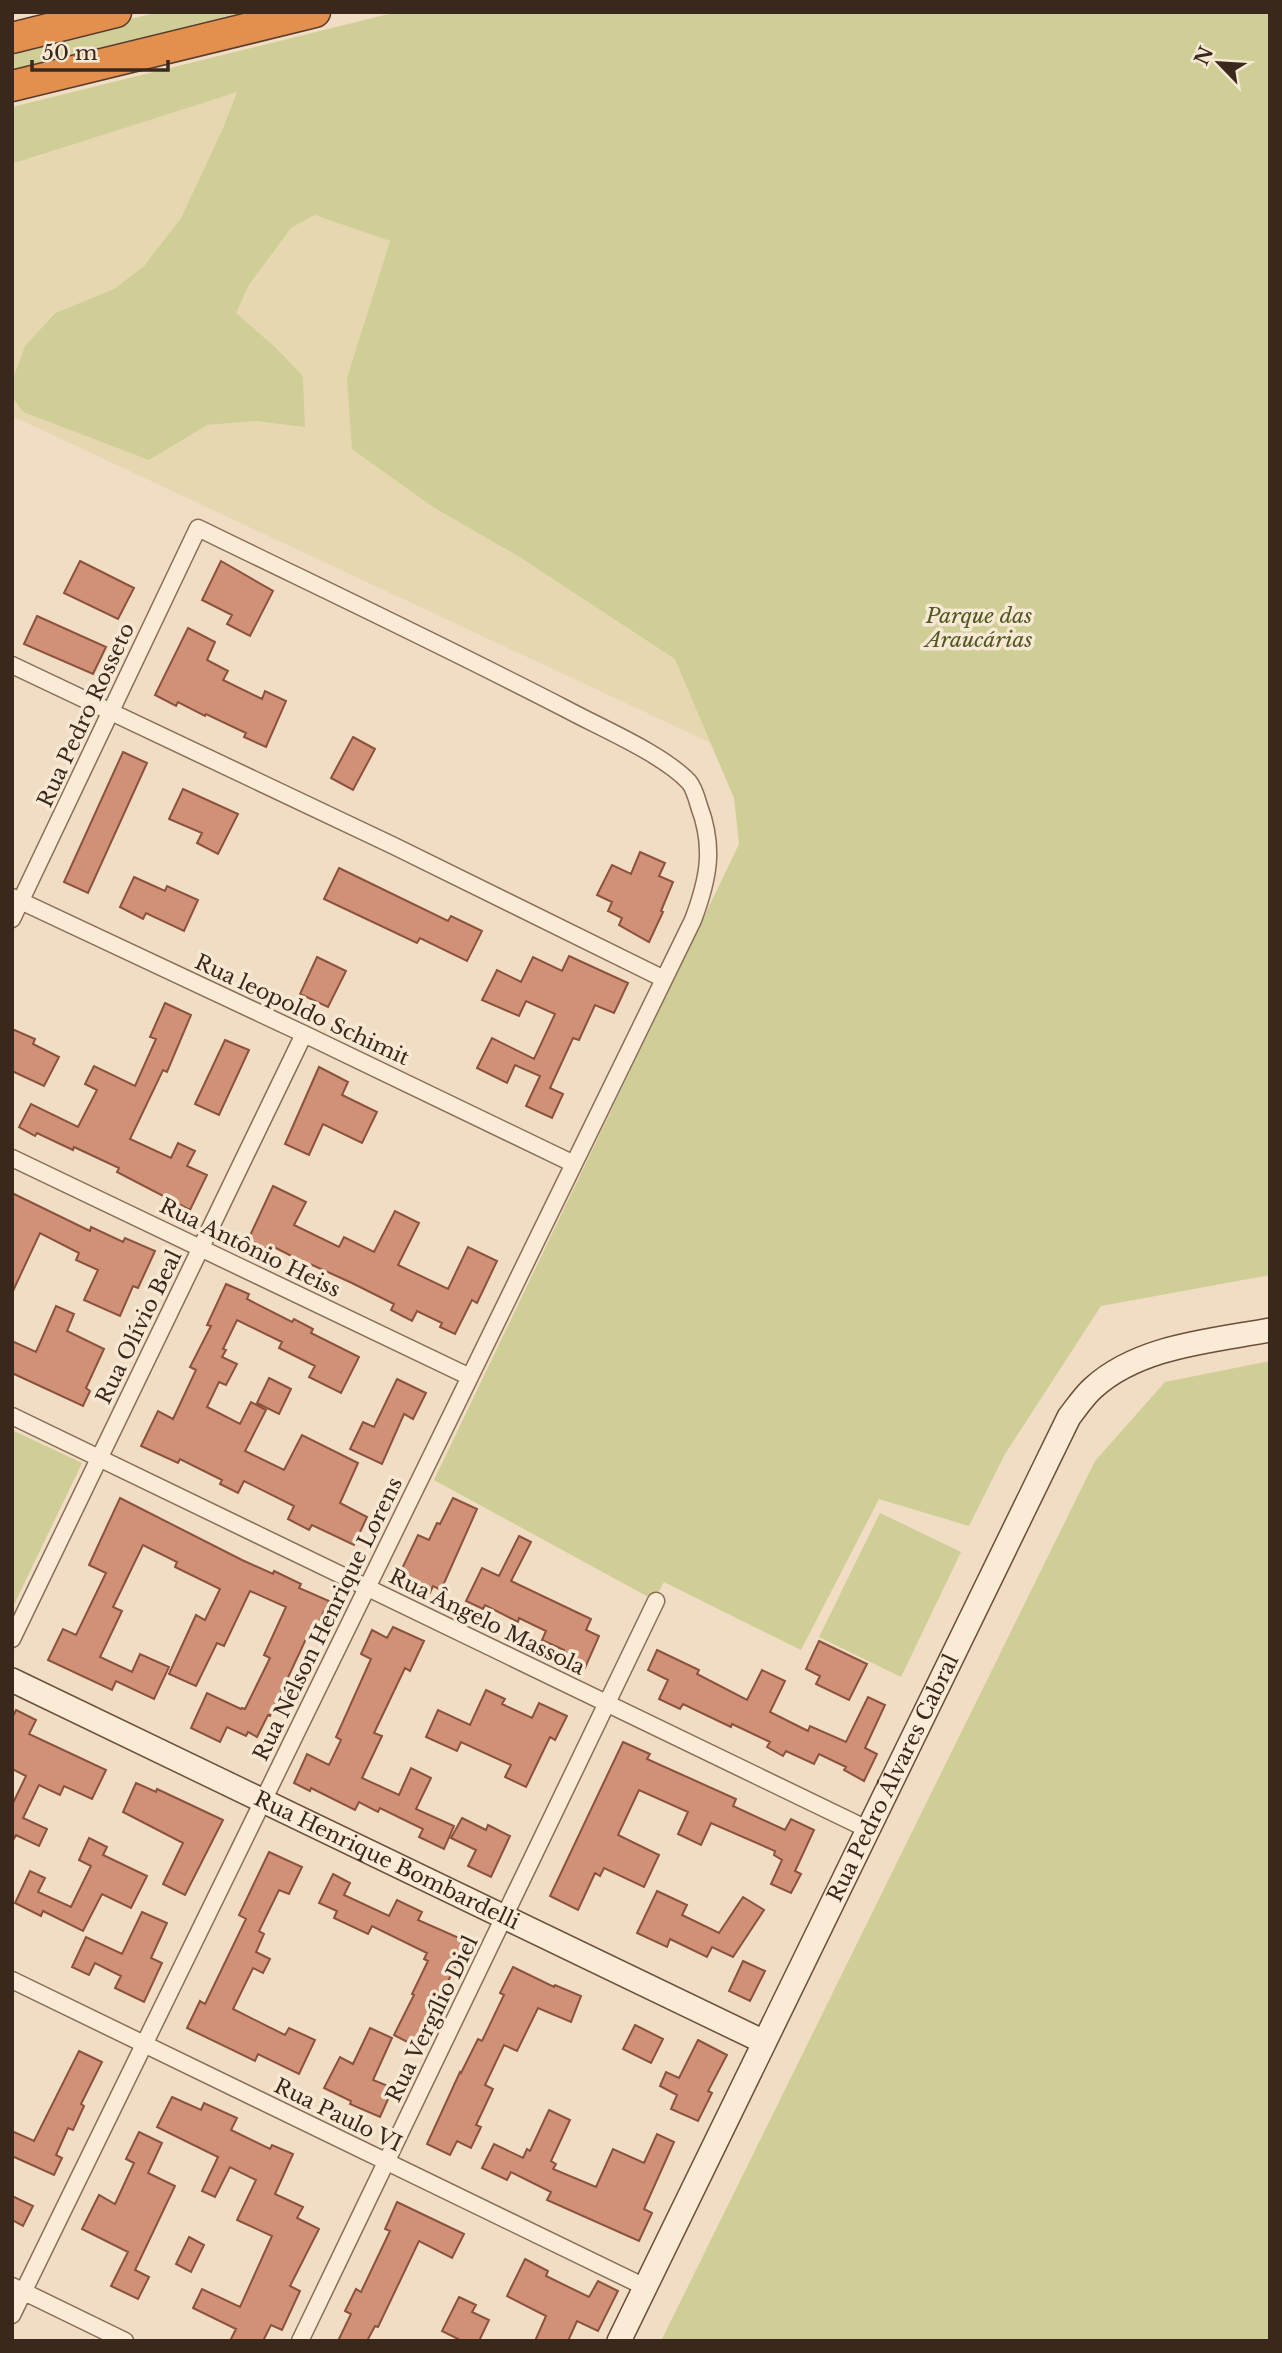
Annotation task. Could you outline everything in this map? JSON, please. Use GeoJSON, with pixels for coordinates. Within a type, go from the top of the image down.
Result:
{"type":"FeatureCollection","features":[{"type":"Feature","properties":{"kind":"highway"},"geometry":{"type":"LineString","coordinates":[[12,38],[116,12]]}},
{"type":"Feature","properties":{"kind":"highway"},"geometry":{"type":"LineString","coordinates":[[14,86],[315,12]]}},
{"type":"Feature","properties":{"kind":"street","name":"Rua Pedro Rosseto"},"geometry":{"type":"LineString","coordinates":[[12,919],[17,899],[111,712],[198,528]]}},
{"type":"Feature","properties":{"kind":"street","name":"Rua Nélson Henrique Lorens"},"geometry":{"type":"LineString","coordinates":[[12,2315],[18,2289],[144,2045],[693,920],[707,876],[708,840],[691,783],[663,760],[481,665],[198,528]]}},
{"type":"Feature","properties":{"kind":"street"},"geometry":{"type":"LineString","coordinates":[[12,665],[382,840],[664,979]]}},
{"type":"Feature","properties":{"kind":"street","name":"Rua leopoldo Schimit"},"geometry":{"type":"LineString","coordinates":[[17,899],[574,1164]]}},
{"type":"Feature","properties":{"kind":"street","name":"Rua Olívio Beal"},"geometry":{"type":"LineString","coordinates":[[12,1639],[304,1034]]}},
{"type":"Feature","properties":{"kind":"street","name":"Rua Antônio Heiss"},"geometry":{"type":"LineString","coordinates":[[12,1157],[470,1377]]}},
{"type":"Feature","properties":{"kind":"street","name":"Rua Pedro Álvares Cabral"},"geometry":{"type":"LineString","coordinates":[[619,2341],[1069,1417],[1093,1388],[1132,1362],[1178,1348],[1270,1329]]}},
{"type":"Feature","properties":{"kind":"street","name":"Rua Ângelo Massola"},"geometry":{"type":"LineString","coordinates":[[12,1416],[867,1829]]}},
{"type":"Feature","properties":{"kind":"street","name":"Rua Vergílio Diel"},"geometry":{"type":"LineString","coordinates":[[300,2341],[656,1601]]}},
{"type":"Feature","properties":{"kind":"street","name":"Rua Henrique Bombardelli"},"geometry":{"type":"LineString","coordinates":[[12,1680],[764,2042]]}},
{"type":"Feature","properties":{"kind":"street","name":"Rua Paulo VI"},"geometry":{"type":"LineString","coordinates":[[12,1980],[645,2287]]}},
{"type":"Feature","properties":{"kind":"street"},"geometry":{"type":"LineString","coordinates":[[18,2289],[125,2341]]}},
{"type":"Feature","properties":{"kind":"shaded area"},"geometry":{"type":"Polygon","coordinates":[[[238,90],[181,218],[144,266],[114,289],[54,313],[25,346],[12,381],[12,165],[238,90]]]}},
{"type":"Feature","properties":{"kind":"shaded area"},"geometry":{"type":"Polygon","coordinates":[[[316,215],[390,241],[347,378],[353,449],[433,507],[518,556],[675,658],[711,743],[12,416],[12,397],[23,412],[149,459],[206,425],[256,421],[305,426],[303,376],[236,313],[249,285],[291,228],[316,215]]]}},
{"type":"Feature","properties":{"kind":"green space"},"geometry":{"type":"Polygon","coordinates":[[[159,12],[275,12],[12,76],[12,48],[159,12]]]}},
{"type":"Feature","properties":{"kind":"green space","name":"Parque das Araucárias"},"geometry":{"type":"Polygon","coordinates":[[[397,12],[1270,12],[1270,1275],[1101,1306],[1005,1454],[969,1526],[879,1499],[801,1650],[664,1582],[654,1600],[434,1480],[739,844],[734,798],[675,659],[518,556],[433,507],[352,449],[347,378],[390,241],[315,215],[291,228],[249,285],[236,313],[303,376],[305,427],[256,421],[207,425],[149,460],[23,412],[12,397],[12,381],[25,346],[55,313],[114,289],[144,266],[181,218],[237,92],[12,164],[12,107],[397,12]]]}},
{"type":"Feature","properties":{"kind":"green space"},"geometry":{"type":"Polygon","coordinates":[[[1270,1361],[1270,2341],[661,2341],[1095,1461],[1165,1382],[1270,1361]]]}},
{"type":"Feature","properties":{"kind":"green space"},"geometry":{"type":"Polygon","coordinates":[[[12,1430],[82,1463],[12,1609],[12,1430]]]}},
{"type":"Feature","properties":{"kind":"green space"},"geometry":{"type":"Polygon","coordinates":[[[880,1513],[961,1552],[901,1677],[819,1637],[880,1513]]]}},
{"type":"Feature","properties":{"kind":"building"},"geometry":{"type":"Polygon","coordinates":[[[80,561],[134,588],[118,619],[64,593],[80,561]]]}},
{"type":"Feature","properties":{"kind":"building"},"geometry":{"type":"Polygon","coordinates":[[[221,561],[273,591],[250,636],[227,624],[232,615],[202,600],[221,561]]]}},
{"type":"Feature","properties":{"kind":"building"},"geometry":{"type":"Polygon","coordinates":[[[37,616],[106,647],[93,674],[24,644],[37,616]]]}},
{"type":"Feature","properties":{"kind":"building"},"geometry":{"type":"Polygon","coordinates":[[[188,628],[215,642],[207,660],[228,671],[223,680],[262,699],[265,691],[286,701],[266,747],[244,737],[246,733],[206,714],[205,716],[178,702],[176,706],[155,695],[188,628]]]}},
{"type":"Feature","properties":{"kind":"building"},"geometry":{"type":"Polygon","coordinates":[[[353,737],[375,749],[353,790],[331,778],[353,737]]]}},
{"type":"Feature","properties":{"kind":"building"},"geometry":{"type":"Polygon","coordinates":[[[123,752],[147,763],[88,893],[64,882],[123,752]]]}},
{"type":"Feature","properties":{"kind":"building"},"geometry":{"type":"Polygon","coordinates":[[[183,789],[238,814],[218,854],[197,843],[202,833],[169,819],[183,789]]]}},
{"type":"Feature","properties":{"kind":"building"},"geometry":{"type":"Polygon","coordinates":[[[640,852],[665,863],[659,876],[673,882],[649,942],[619,925],[622,918],[608,911],[612,902],[597,895],[612,865],[631,874],[640,852]]]}},
{"type":"Feature","properties":{"kind":"building"},"geometry":{"type":"Polygon","coordinates":[[[339,868],[448,921],[451,916],[482,931],[467,961],[420,938],[417,943],[324,899],[339,868]]]}},
{"type":"Feature","properties":{"kind":"building"},"geometry":{"type":"Polygon","coordinates":[[[134,877],[165,891],[167,886],[198,900],[184,931],[146,913],[143,919],[120,907],[134,877]]]}},
{"type":"Feature","properties":{"kind":"building"},"geometry":{"type":"Polygon","coordinates":[[[569,956],[628,983],[614,1013],[595,1005],[579,1040],[573,1038],[550,1088],[563,1094],[552,1118],[526,1106],[540,1076],[515,1065],[507,1083],[477,1068],[492,1038],[534,1059],[555,1014],[526,1001],[519,1016],[482,1000],[497,970],[521,982],[533,957],[562,971],[569,956]]]}},
{"type":"Feature","properties":{"kind":"building"},"geometry":{"type":"Polygon","coordinates":[[[317,957],[346,971],[328,1007],[300,994],[317,957]]]}},
{"type":"Feature","properties":{"kind":"building"},"geometry":{"type":"Polygon","coordinates":[[[165,1003],[191,1015],[167,1072],[163,1070],[130,1139],[171,1158],[178,1143],[195,1151],[187,1166],[207,1175],[190,1210],[117,1172],[119,1168],[74,1147],[73,1150],[19,1127],[31,1104],[78,1127],[97,1090],[85,1084],[94,1066],[135,1086],[156,1039],[150,1037],[165,1003]]]}},
{"type":"Feature","properties":{"kind":"building"},"geometry":{"type":"Polygon","coordinates":[[[12,1029],[35,1039],[33,1044],[59,1057],[44,1086],[12,1071],[12,1029]]]}},
{"type":"Feature","properties":{"kind":"building"},"geometry":{"type":"Polygon","coordinates":[[[225,1040],[249,1050],[219,1115],[195,1104],[225,1040]]]}},
{"type":"Feature","properties":{"kind":"building"},"geometry":{"type":"Polygon","coordinates":[[[319,1067],[348,1082],[342,1095],[377,1112],[362,1143],[323,1124],[309,1155],[285,1144],[319,1067]]]}},
{"type":"Feature","properties":{"kind":"building"},"geometry":{"type":"Polygon","coordinates":[[[273,1186],[306,1202],[294,1225],[339,1247],[344,1237],[374,1252],[395,1211],[419,1223],[398,1265],[448,1289],[468,1247],[497,1261],[477,1303],[472,1300],[455,1334],[440,1327],[442,1323],[417,1311],[412,1321],[391,1310],[394,1304],[352,1283],[270,1245],[268,1250],[248,1240],[273,1186]]]}},
{"type":"Feature","properties":{"kind":"building"},"geometry":{"type":"Polygon","coordinates":[[[12,1193],[90,1231],[91,1227],[123,1242],[125,1238],[155,1251],[138,1288],[133,1286],[120,1316],[84,1300],[98,1270],[76,1260],[79,1253],[40,1233],[12,1293],[12,1193]]]}},
{"type":"Feature","properties":{"kind":"building"},"geometry":{"type":"Polygon","coordinates":[[[226,1284],[249,1294],[247,1299],[292,1322],[294,1319],[313,1329],[311,1333],[359,1357],[341,1393],[309,1377],[315,1366],[279,1348],[282,1342],[237,1320],[222,1357],[237,1364],[226,1385],[219,1382],[207,1407],[240,1424],[251,1402],[266,1410],[245,1451],[284,1470],[302,1435],[358,1463],[340,1503],[367,1517],[354,1545],[312,1525],[309,1530],[288,1519],[294,1506],[244,1481],[238,1493],[220,1484],[222,1480],[180,1459],[178,1463],[141,1446],[158,1411],[173,1419],[196,1370],[190,1367],[211,1326],[207,1325],[226,1284]]]}},
{"type":"Feature","properties":{"kind":"building"},"geometry":{"type":"Polygon","coordinates":[[[56,1306],[74,1314],[67,1331],[104,1349],[86,1388],[90,1391],[83,1406],[12,1373],[12,1341],[36,1352],[56,1306]]]}},
{"type":"Feature","properties":{"kind":"building"},"geometry":{"type":"Polygon","coordinates":[[[269,1378],[291,1389],[279,1414],[257,1403],[269,1378]]]}},
{"type":"Feature","properties":{"kind":"building"},"geometry":{"type":"Polygon","coordinates":[[[397,1379],[426,1393],[413,1419],[404,1414],[382,1464],[350,1449],[363,1422],[374,1427],[397,1379]]]}},
{"type":"Feature","properties":{"kind":"building"},"geometry":{"type":"Polygon","coordinates":[[[120,1498],[242,1560],[301,1584],[299,1588],[329,1601],[316,1628],[312,1626],[270,1716],[268,1715],[257,1737],[248,1732],[246,1736],[227,1727],[220,1742],[191,1728],[207,1693],[245,1709],[270,1658],[264,1655],[286,1607],[250,1591],[224,1646],[217,1643],[196,1686],[169,1674],[196,1615],[205,1620],[220,1589],[175,1567],[177,1562],[143,1545],[113,1607],[122,1611],[100,1657],[132,1672],[140,1654],[169,1667],[154,1699],[116,1681],[112,1690],[48,1660],[63,1629],[76,1635],[106,1573],[89,1565],[120,1498]]]}},
{"type":"Feature","properties":{"kind":"building"},"geometry":{"type":"Polygon","coordinates":[[[453,1498],[477,1509],[441,1590],[433,1586],[430,1593],[398,1577],[418,1535],[429,1540],[453,1498]]]}},
{"type":"Feature","properties":{"kind":"building"},"geometry":{"type":"Polygon","coordinates":[[[519,1536],[531,1542],[511,1581],[591,1619],[586,1630],[599,1636],[585,1668],[561,1657],[564,1650],[542,1640],[546,1631],[519,1618],[518,1622],[485,1605],[483,1609],[466,1601],[482,1568],[499,1576],[519,1536]]]}},
{"type":"Feature","properties":{"kind":"building"},"geometry":{"type":"Polygon","coordinates":[[[393,1627],[424,1641],[410,1671],[405,1668],[374,1733],[382,1736],[362,1778],[399,1795],[411,1768],[431,1778],[416,1809],[454,1826],[444,1849],[419,1837],[423,1829],[380,1808],[378,1812],[359,1802],[355,1810],[311,1788],[310,1791],[294,1783],[307,1754],[329,1765],[341,1740],[336,1737],[371,1659],[361,1654],[372,1630],[387,1638],[393,1627]]]}},
{"type":"Feature","properties":{"kind":"building"},"geometry":{"type":"Polygon","coordinates":[[[819,1641],[867,1664],[849,1700],[816,1684],[820,1676],[806,1669],[819,1641]]]}},
{"type":"Feature","properties":{"kind":"building"},"geometry":{"type":"Polygon","coordinates":[[[657,1650],[699,1670],[697,1674],[747,1700],[762,1670],[785,1681],[770,1712],[808,1731],[810,1726],[846,1742],[868,1697],[885,1705],[865,1748],[877,1754],[864,1781],[844,1770],[846,1767],[819,1754],[814,1764],[786,1751],[783,1756],[767,1747],[770,1742],[732,1724],[731,1727],[683,1704],[680,1709],[659,1699],[668,1680],[648,1670],[657,1650]]]}},
{"type":"Feature","properties":{"kind":"building"},"geometry":{"type":"Polygon","coordinates":[[[486,1690],[505,1699],[502,1704],[532,1718],[539,1703],[567,1716],[555,1740],[550,1737],[526,1787],[505,1777],[511,1765],[461,1742],[457,1751],[426,1737],[438,1710],[470,1725],[486,1690]]]}},
{"type":"Feature","properties":{"kind":"building"},"geometry":{"type":"Polygon","coordinates":[[[16,1710],[36,1720],[29,1734],[106,1770],[92,1799],[64,1786],[60,1795],[39,1785],[23,1818],[47,1829],[39,1846],[16,1835],[12,1842],[12,1805],[26,1776],[12,1769],[12,1718],[16,1710]]]}},
{"type":"Feature","properties":{"kind":"building"},"geometry":{"type":"Polygon","coordinates":[[[623,1742],[650,1754],[647,1759],[736,1799],[733,1806],[785,1830],[791,1819],[814,1830],[795,1871],[801,1874],[791,1893],[771,1884],[782,1860],[774,1855],[775,1851],[711,1823],[701,1845],[678,1834],[688,1812],[639,1790],[618,1835],[659,1855],[644,1887],[604,1868],[600,1876],[595,1873],[578,1910],[550,1896],[623,1742]]]}},
{"type":"Feature","properties":{"kind":"building"},"geometry":{"type":"Polygon","coordinates":[[[136,1783],[156,1792],[157,1789],[223,1820],[185,1895],[163,1884],[183,1843],[123,1812],[136,1783]]]}},
{"type":"Feature","properties":{"kind":"building"},"geometry":{"type":"Polygon","coordinates":[[[462,1818],[486,1830],[488,1825],[510,1836],[491,1877],[468,1866],[476,1850],[451,1838],[462,1818]]]}},
{"type":"Feature","properties":{"kind":"building"},"geometry":{"type":"Polygon","coordinates":[[[89,1838],[107,1847],[103,1855],[147,1876],[131,1908],[102,1894],[83,1931],[43,1911],[41,1916],[15,1903],[30,1871],[45,1878],[38,1892],[71,1907],[91,1866],[79,1860],[89,1838]]]}},
{"type":"Feature","properties":{"kind":"building"},"geometry":{"type":"Polygon","coordinates":[[[269,1852],[302,1867],[289,1894],[279,1890],[259,1931],[264,1934],[256,1952],[270,1959],[263,1973],[253,1968],[233,2009],[285,2035],[289,2028],[315,2040],[299,2074],[258,2054],[255,2061],[187,2028],[200,2001],[205,2004],[246,1919],[239,1915],[269,1852]]]}},
{"type":"Feature","properties":{"kind":"building"},"geometry":{"type":"Polygon","coordinates":[[[333,1874],[350,1883],[344,1895],[389,1916],[397,1900],[422,1912],[418,1920],[468,1942],[415,2046],[394,2035],[428,1961],[424,1959],[427,1953],[372,1926],[368,1934],[334,1918],[337,1911],[319,1903],[333,1874]]]}},
{"type":"Feature","properties":{"kind":"building"},"geometry":{"type":"Polygon","coordinates":[[[657,1891],[687,1905],[682,1915],[719,1933],[743,1897],[764,1910],[733,1957],[712,1947],[707,1957],[670,1939],[667,1947],[637,1933],[657,1891]]]}},
{"type":"Feature","properties":{"kind":"building"},"geometry":{"type":"Polygon","coordinates":[[[142,1912],[167,1923],[151,1958],[162,1963],[144,2002],[115,1988],[121,1976],[95,1963],[89,1975],[72,1967],[86,1937],[122,1954],[142,1912]]]}},
{"type":"Feature","properties":{"kind":"building"},"geometry":{"type":"Polygon","coordinates":[[[743,1961],[765,1971],[750,2001],[729,1991],[743,1961]]]}},
{"type":"Feature","properties":{"kind":"building"},"geometry":{"type":"Polygon","coordinates":[[[513,1967],[554,1987],[555,1985],[581,1996],[571,2022],[538,2008],[517,2051],[504,2045],[485,2085],[493,2089],[476,2125],[481,2127],[471,2148],[457,2141],[450,2155],[427,2144],[460,2072],[478,2039],[482,2041],[504,1995],[500,1993],[513,1967]]]}},
{"type":"Feature","properties":{"kind":"building"},"geometry":{"type":"Polygon","coordinates":[[[635,2025],[663,2039],[651,2063],[623,2049],[635,2025]]]}},
{"type":"Feature","properties":{"kind":"building"},"geometry":{"type":"Polygon","coordinates":[[[370,2028],[392,2038],[373,2080],[393,2088],[380,2117],[350,2104],[351,2101],[324,2088],[340,2057],[353,2064],[370,2028]]]}},
{"type":"Feature","properties":{"kind":"building"},"geometry":{"type":"Polygon","coordinates":[[[698,2040],[727,2055],[708,2091],[712,2093],[698,2121],[671,2109],[677,2095],[660,2086],[666,2072],[679,2078],[698,2040]]]}},
{"type":"Feature","properties":{"kind":"building"},"geometry":{"type":"Polygon","coordinates":[[[79,2051],[102,2062],[81,2104],[84,2106],[73,2130],[68,2128],[56,2155],[62,2158],[54,2175],[12,2156],[12,2131],[34,2141],[79,2051]]]}},
{"type":"Feature","properties":{"kind":"building"},"geometry":{"type":"Polygon","coordinates":[[[172,2097],[201,2110],[204,2103],[237,2118],[231,2130],[270,2149],[272,2145],[293,2154],[275,2194],[303,2207],[297,2218],[319,2229],[290,2286],[300,2291],[282,2330],[271,2325],[263,2341],[230,2341],[236,2329],[193,2308],[202,2289],[240,2307],[272,2236],[237,2220],[256,2180],[230,2167],[215,2197],[202,2191],[218,2157],[157,2127],[172,2097]]]}},
{"type":"Feature","properties":{"kind":"building"},"geometry":{"type":"Polygon","coordinates":[[[549,2110],[570,2120],[551,2161],[556,2164],[553,2169],[596,2187],[613,2149],[644,2163],[657,2134],[674,2142],[644,2209],[652,2213],[639,2241],[547,2200],[551,2192],[511,2172],[507,2180],[482,2168],[494,2144],[523,2158],[527,2149],[530,2151],[549,2110]]]}},
{"type":"Feature","properties":{"kind":"building"},"geometry":{"type":"Polygon","coordinates":[[[139,2132],[162,2143],[148,2173],[175,2186],[135,2270],[149,2277],[138,2299],[111,2286],[128,2252],[82,2229],[99,2195],[115,2204],[134,2163],[126,2159],[139,2132]]]}},
{"type":"Feature","properties":{"kind":"building"},"geometry":{"type":"Polygon","coordinates":[[[12,2196],[33,2206],[23,2226],[12,2220],[12,2196]]]}},
{"type":"Feature","properties":{"kind":"building"},"geometry":{"type":"Polygon","coordinates":[[[397,2202],[464,2234],[452,2258],[419,2241],[378,2327],[375,2326],[367,2341],[338,2341],[351,2314],[345,2311],[356,2289],[361,2292],[390,2231],[385,2229],[397,2202]]]}},
{"type":"Feature","properties":{"kind":"building"},"geometry":{"type":"Polygon","coordinates":[[[189,2237],[204,2245],[191,2272],[176,2264],[189,2237]]]}},
{"type":"Feature","properties":{"kind":"building"},"geometry":{"type":"Polygon","coordinates":[[[525,2259],[548,2271],[546,2276],[589,2297],[598,2281],[618,2291],[598,2331],[577,2321],[568,2341],[535,2341],[546,2316],[507,2296],[525,2259]]]}},
{"type":"Feature","properties":{"kind":"building"},"geometry":{"type":"Polygon","coordinates":[[[459,2297],[476,2305],[472,2312],[489,2320],[479,2341],[462,2341],[442,2331],[459,2297]]]}}]}
